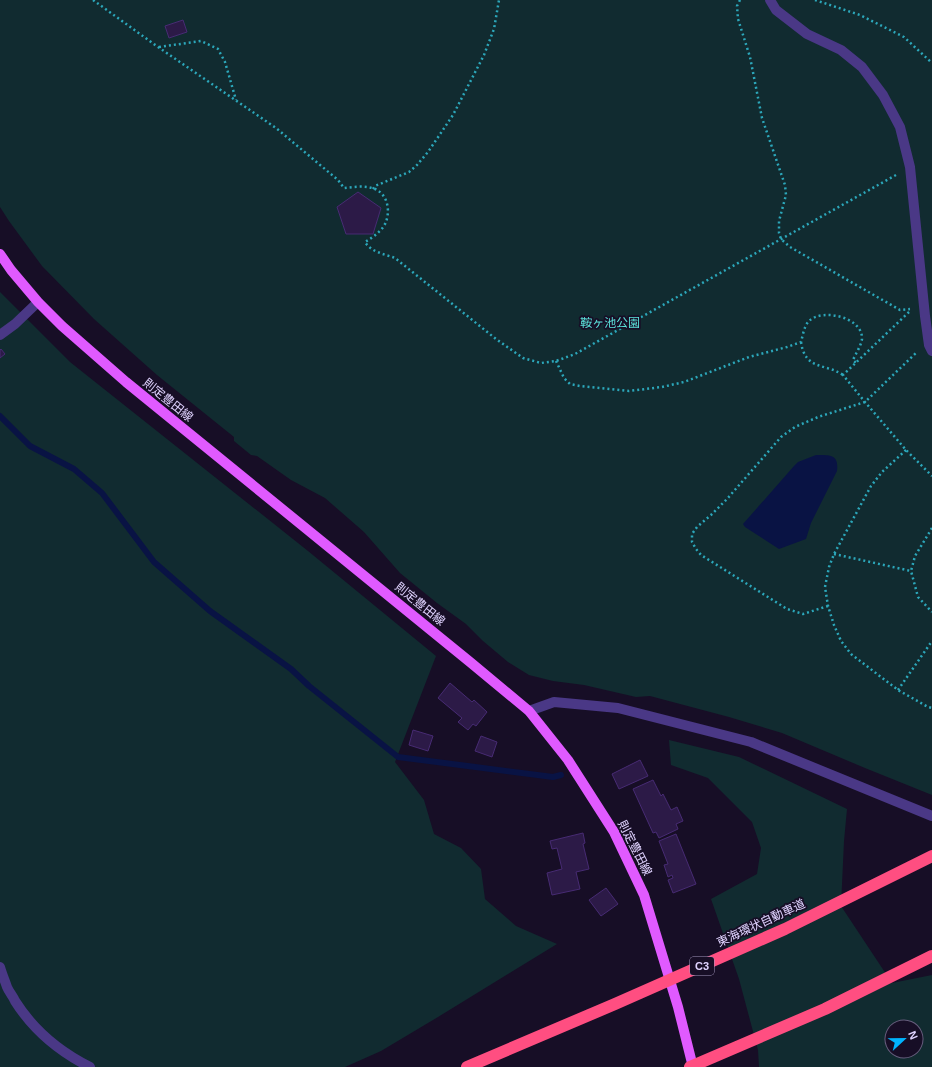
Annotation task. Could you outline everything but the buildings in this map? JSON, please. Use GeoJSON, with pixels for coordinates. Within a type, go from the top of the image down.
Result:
{"type":"FeatureCollection","features":[{"type":"Feature","properties":{"kind":"highway","name":"東海環状自動車道"},"geometry":{"type":"LineString","coordinates":[[467,1067],[785,929],[932,856]]}},
{"type":"Feature","properties":{"kind":"highway"},"geometry":{"type":"LineString","coordinates":[[692,1067],[825,1009],[932,956]]}},
{"type":"Feature","properties":{"kind":"main road","name":"則定豊田線"},"geometry":{"type":"LineString","coordinates":[[0,254],[11,270],[38,302],[62,326],[126,382],[470,662],[529,712],[568,760],[609,826],[644,895],[678,1007],[692,1067]]}},
{"type":"Feature","properties":{"kind":"street"},"geometry":{"type":"LineString","coordinates":[[770,0],[776,10],[807,34],[841,50],[862,67],[883,95],[900,127],[910,167],[931,348]]}},
{"type":"Feature","properties":{"kind":"street"},"geometry":{"type":"LineString","coordinates":[[0,335],[15,324],[38,302]]}},
{"type":"Feature","properties":{"kind":"street"},"geometry":{"type":"LineString","coordinates":[[529,712],[554,702],[618,708],[752,742],[932,816]]}},
{"type":"Feature","properties":{"kind":"street"},"geometry":{"type":"LineString","coordinates":[[0,967],[8,988],[20,1009],[34,1027],[56,1047],[90,1067]]}},
{"type":"Feature","properties":{"kind":"path"},"geometry":{"type":"LineString","coordinates":[[93,0],[158,47],[276,128],[338,180],[344,188],[360,186],[373,188],[384,195],[387,202],[388,212],[386,221],[383,227],[374,236],[364,242],[368,247],[376,252],[395,258],[496,339],[523,358],[542,363],[556,361],[575,354],[910,167]]}},
{"type":"Feature","properties":{"kind":"path"},"geometry":{"type":"LineString","coordinates":[[373,188],[409,172],[428,152],[453,115],[484,55],[494,29],[499,0]]}},
{"type":"Feature","properties":{"kind":"path"},"geometry":{"type":"LineString","coordinates":[[740,0],[737,6],[738,20],[750,57],[762,118],[785,185],[786,194],[779,221],[779,233],[781,239],[790,247],[900,310],[912,309],[843,375]]}},
{"type":"Feature","properties":{"kind":"path"},"geometry":{"type":"LineString","coordinates":[[815,0],[860,15],[904,37],[932,63]]}},
{"type":"Feature","properties":{"kind":"path"},"geometry":{"type":"LineString","coordinates":[[158,47],[201,41],[218,49],[225,62],[236,100]]}},
{"type":"Feature","properties":{"kind":"path"},"geometry":{"type":"LineString","coordinates":[[856,363],[853,360],[862,338],[856,324],[837,316],[826,315],[818,316],[810,320],[807,324],[802,342],[805,354],[808,358],[814,364],[824,368],[837,370],[843,375],[906,450],[932,476]]}},
{"type":"Feature","properties":{"kind":"path"},"geometry":{"type":"LineString","coordinates":[[556,361],[564,378],[570,384],[629,390],[662,387],[684,382],[749,357],[802,342]]}},
{"type":"Feature","properties":{"kind":"path"},"geometry":{"type":"LineString","coordinates":[[828,606],[803,614],[787,609],[701,555],[696,550],[692,542],[692,534],[697,527],[727,499],[786,434],[795,427],[818,417],[865,402],[922,347],[931,348]]}},
{"type":"Feature","properties":{"kind":"path"},"geometry":{"type":"LineString","coordinates":[[906,450],[882,472],[871,486],[834,554],[829,567],[825,587],[828,606],[834,625],[841,641],[851,654],[898,690],[932,708]]}},
{"type":"Feature","properties":{"kind":"path"},"geometry":{"type":"LineString","coordinates":[[932,528],[915,556],[911,571],[918,597],[932,612]]}},
{"type":"Feature","properties":{"kind":"path"},"geometry":{"type":"LineString","coordinates":[[834,554],[911,571]]}},
{"type":"Feature","properties":{"kind":"path"},"geometry":{"type":"LineString","coordinates":[[898,690],[932,641]]}},
{"type":"Feature","properties":{"kind":"green space","name":"鞍ヶ池公園"},"geometry":{"type":"Polygon","coordinates":[[[0,0],[932,0],[932,795],[782,733],[729,717],[650,696],[636,697],[584,685],[553,681],[529,675],[508,662],[483,641],[466,624],[400,573],[364,532],[325,498],[291,480],[257,456],[251,455],[234,441],[234,437],[157,375],[94,319],[42,266],[0,207],[0,0]]]}},
{"type":"Feature","properties":{"kind":"green space"},"geometry":{"type":"Polygon","coordinates":[[[0,292],[70,362],[308,551],[436,656],[395,762],[424,800],[434,834],[461,848],[481,869],[485,899],[516,926],[557,944],[381,1051],[345,1067],[0,1067],[0,292]]]}},
{"type":"Feature","properties":{"kind":"green space"},"geometry":{"type":"Polygon","coordinates":[[[669,740],[739,757],[847,809],[841,906],[892,983],[932,975],[932,1067],[759,1067],[758,1050],[739,979],[711,899],[757,874],[761,848],[752,822],[708,778],[671,765],[669,740]]]}},
{"type":"Feature","properties":{"kind":"shaded area"},"geometry":{"type":"Polygon","coordinates":[[[816,455],[825,455],[835,458],[837,461],[837,471],[811,523],[806,539],[779,549],[745,527],[743,524],[794,466],[798,462],[816,455]]]}},
{"type":"Feature","properties":{"kind":"waterway"},"geometry":{"type":"LineString","coordinates":[[0,416],[30,446],[74,469],[102,493],[154,562],[210,611],[291,669],[309,686],[398,757],[553,777],[561,775]]}}]}
